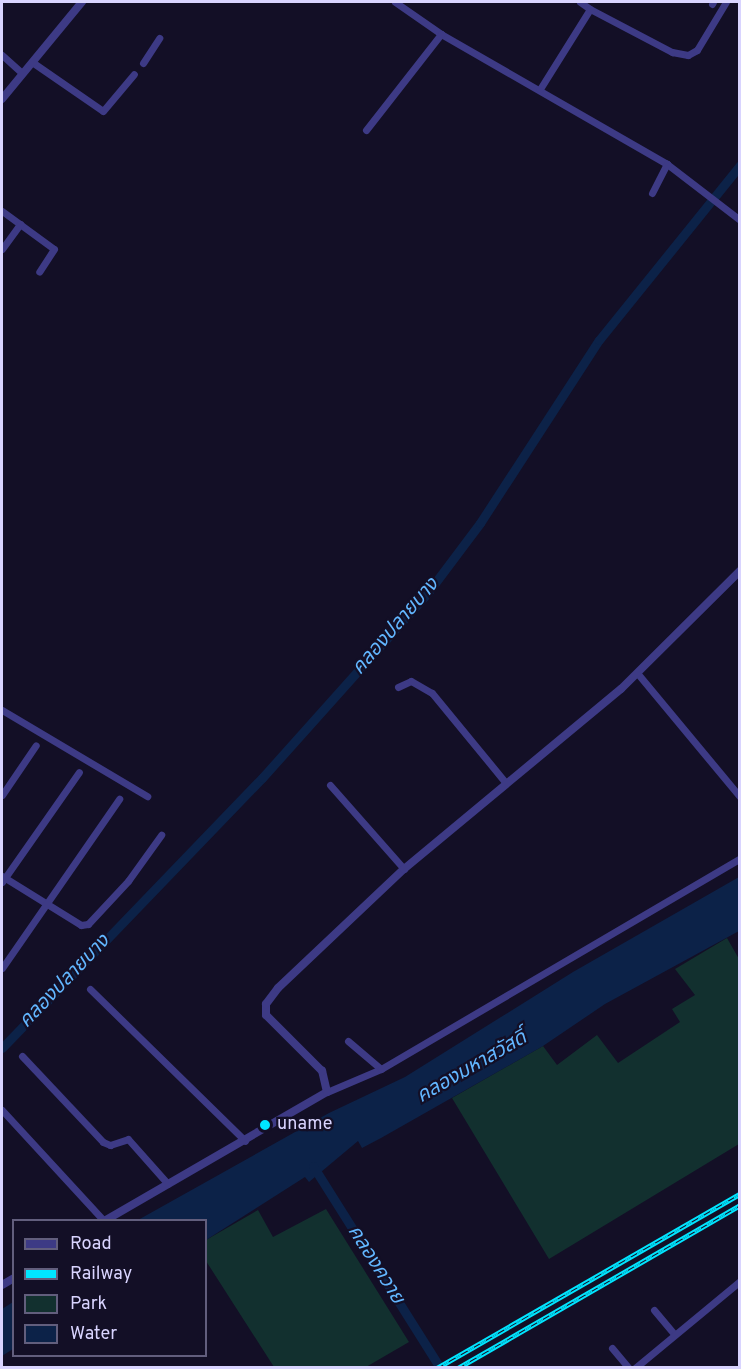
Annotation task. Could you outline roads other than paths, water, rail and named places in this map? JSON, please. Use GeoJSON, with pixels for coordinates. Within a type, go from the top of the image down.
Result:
{"type":"FeatureCollection","features":[{"type":"Feature","properties":{"kind":"street"},"geometry":{"type":"LineString","coordinates":[[395,2],[441,34],[667,164],[740,220]]}},
{"type":"Feature","properties":{"kind":"street"},"geometry":{"type":"LineString","coordinates":[[580,2],[672,52],[688,55],[697,50],[726,2]]}},
{"type":"Feature","properties":{"kind":"street"},"geometry":{"type":"LineString","coordinates":[[2,99],[79,3]]}},
{"type":"Feature","properties":{"kind":"street"},"geometry":{"type":"LineString","coordinates":[[540,89],[590,9]]}},
{"type":"Feature","properties":{"kind":"street"},"geometry":{"type":"LineString","coordinates":[[366,130],[441,34]]}},
{"type":"Feature","properties":{"kind":"street"},"geometry":{"type":"LineString","coordinates":[[143,63],[159,38]]}},
{"type":"Feature","properties":{"kind":"street"},"geometry":{"type":"LineString","coordinates":[[2,55],[22,73]]}},
{"type":"Feature","properties":{"kind":"street"},"geometry":{"type":"LineString","coordinates":[[32,62],[103,111],[134,74]]}},
{"type":"Feature","properties":{"kind":"street"},"geometry":{"type":"LineString","coordinates":[[652,193],[667,164]]}},
{"type":"Feature","properties":{"kind":"street"},"geometry":{"type":"LineString","coordinates":[[2,211],[54,249],[39,272]]}},
{"type":"Feature","properties":{"kind":"street"},"geometry":{"type":"LineString","coordinates":[[2,249],[20,224]]}},
{"type":"Feature","properties":{"kind":"street"},"geometry":{"type":"LineString","coordinates":[[327,1092],[324,1074],[269,1020],[266,1004],[404,869],[638,674],[740,571]]}},
{"type":"Feature","properties":{"kind":"street"},"geometry":{"type":"LineString","coordinates":[[638,674],[740,797]]}},
{"type":"Feature","properties":{"kind":"street"},"geometry":{"type":"LineString","coordinates":[[398,687],[408,680],[423,686],[506,783]]}},
{"type":"Feature","properties":{"kind":"street"},"geometry":{"type":"LineString","coordinates":[[2,710],[147,796]]}},
{"type":"Feature","properties":{"kind":"street"},"geometry":{"type":"LineString","coordinates":[[2,795],[36,745]]}},
{"type":"Feature","properties":{"kind":"street"},"geometry":{"type":"LineString","coordinates":[[79,772],[3,879],[81,925],[88,924],[128,881],[161,835]]}},
{"type":"Feature","properties":{"kind":"street"},"geometry":{"type":"LineString","coordinates":[[330,785],[404,869]]}},
{"type":"Feature","properties":{"kind":"street"},"geometry":{"type":"LineString","coordinates":[[2,968],[119,799]]}},
{"type":"Feature","properties":{"kind":"street"},"geometry":{"type":"LineString","coordinates":[[107,1219],[327,1092],[381,1069],[740,858]]}},
{"type":"Feature","properties":{"kind":"street"},"geometry":{"type":"LineString","coordinates":[[90,990],[245,1141]]}},
{"type":"Feature","properties":{"kind":"street"},"geometry":{"type":"LineString","coordinates":[[348,1041],[381,1069]]}},
{"type":"Feature","properties":{"kind":"street"},"geometry":{"type":"LineString","coordinates":[[22,1056],[103,1142],[110,1145],[128,1139],[168,1184]]}},
{"type":"Feature","properties":{"kind":"street"},"geometry":{"type":"LineString","coordinates":[[2,1110],[102,1219]]}},
{"type":"Feature","properties":{"kind":"street"},"geometry":{"type":"LineString","coordinates":[[634,1368],[740,1281]]}},
{"type":"Feature","properties":{"kind":"street"},"geometry":{"type":"LineString","coordinates":[[654,1310],[674,1334]]}},
{"type":"Feature","properties":{"kind":"street"},"geometry":{"type":"LineString","coordinates":[[612,1348],[629,1368]]}},
{"type":"Feature","properties":{"kind":"water","name":"คลองมหาสวัสดิ์"},"geometry":{"type":"Polygon","coordinates":[[[739,877],[739,931],[605,1004],[543,1046],[381,1138],[362,1148],[358,1141],[309,1182],[305,1177],[207,1239],[207,1219],[140,1219],[329,1113],[405,1077],[573,972],[739,877]]]}},
{"type":"Feature","properties":{"kind":"water"},"geometry":{"type":"Polygon","coordinates":[[[12,1303],[12,1350],[2,1356],[2,1309],[12,1303]]]}},
{"type":"Feature","properties":{"kind":"waterway","name":"คลองปลายบาง"},"geometry":{"type":"LineString","coordinates":[[2,1048],[262,778],[429,591],[480,523],[599,340],[740,165]]}},
{"type":"Feature","properties":{"kind":"waterway","name":"คลองควาย"},"geometry":{"type":"LineString","coordinates":[[313,1166],[440,1368]]}},
{"type":"Feature","properties":{"kind":"railway"},"geometry":{"type":"LineString","coordinates":[[437,1368],[740,1194]]}},
{"type":"Feature","properties":{"kind":"railway"},"geometry":{"type":"LineString","coordinates":[[458,1368],[740,1205]]}},
{"type":"Feature","properties":{"kind":"place","name":"uname"},"geometry":{"type":"Point","coordinates":[265,1125]}}]}
